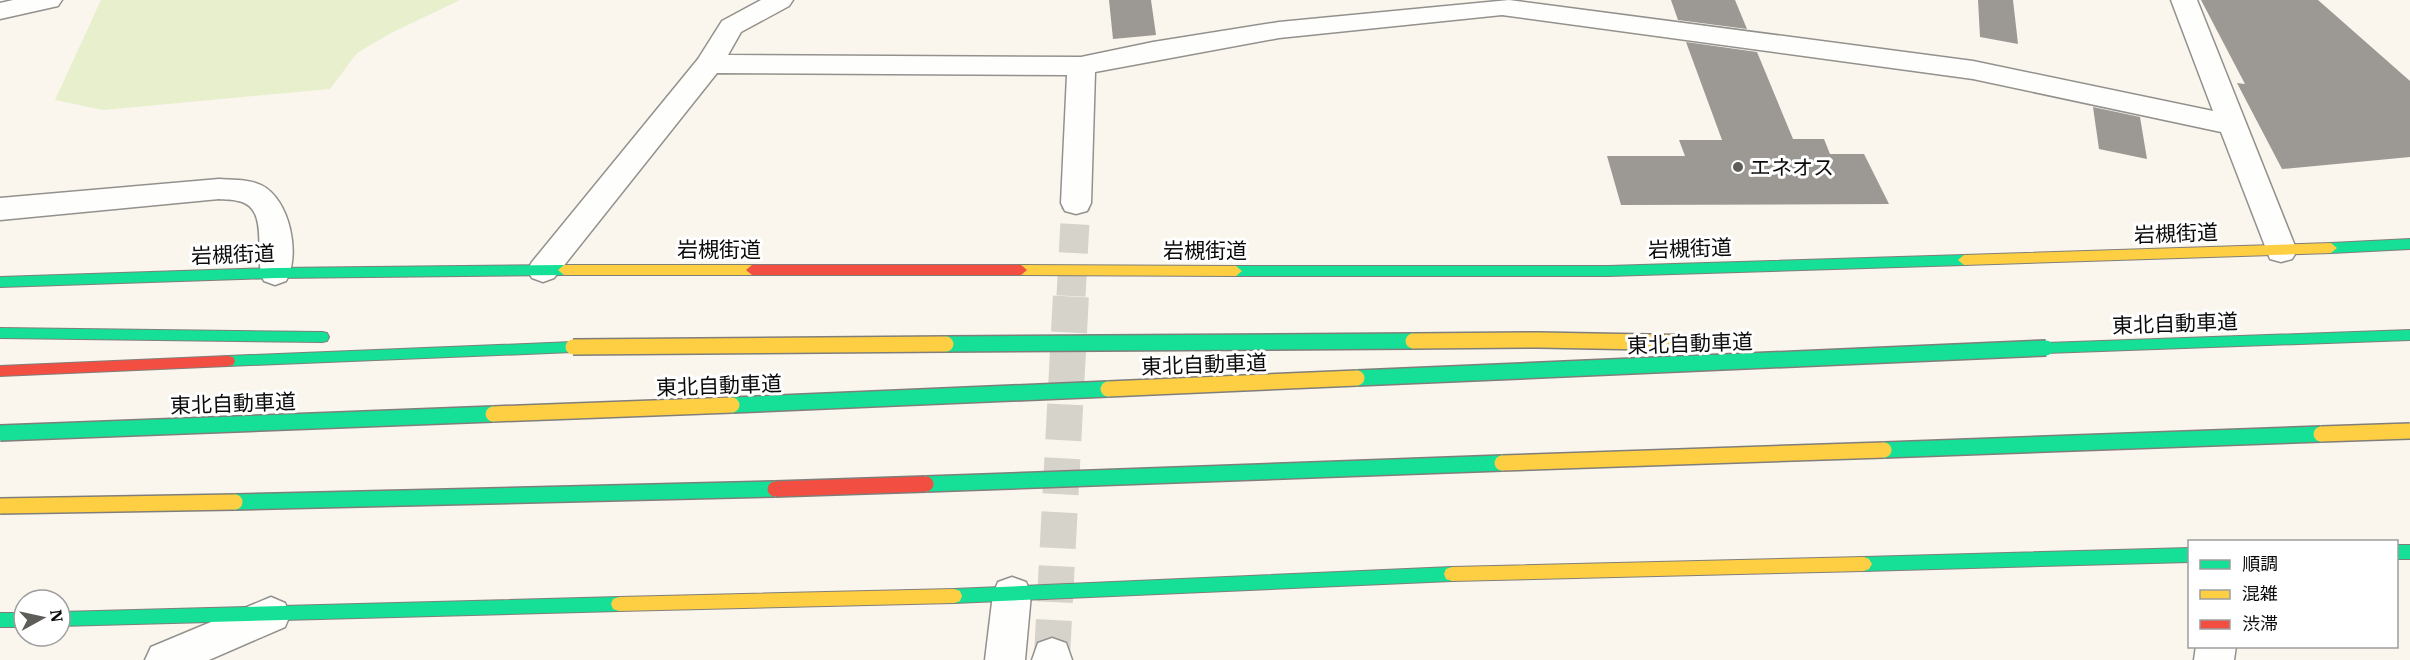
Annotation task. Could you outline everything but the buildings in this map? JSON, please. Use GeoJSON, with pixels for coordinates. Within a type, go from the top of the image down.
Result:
{"type":"FeatureCollection","features":[{"type":"Feature","properties":{"kind":"highway","name":"岩槻街道"},"geometry":{"type":"LineString","coordinates":[[0,282],[275,273],[543,270],[1608,271],[2281,251],[2410,244]]}},
{"type":"Feature","properties":{"kind":"highway"},"geometry":{"type":"LineString","coordinates":[[0,333],[330,337]]}},
{"type":"Feature","properties":{"kind":"highway","name":"東北自動車道"},"geometry":{"type":"LineString","coordinates":[[0,433],[674,408],[2046,348],[2410,335]]}},
{"type":"Feature","properties":{"kind":"highway"},"geometry":{"type":"LineString","coordinates":[[424,339],[573,347]]}},
{"type":"Feature","properties":{"kind":"highway"},"geometry":{"type":"LineString","coordinates":[[0,370],[573,347],[1539,340],[1716,343]]}},
{"type":"Feature","properties":{"kind":"highway"},"geometry":{"type":"LineString","coordinates":[[1810,344],[2046,348]]}},
{"type":"Feature","properties":{"kind":"highway"},"geometry":{"type":"LineString","coordinates":[[0,506],[637,494],[2410,431]]}},
{"type":"Feature","properties":{"kind":"highway"},"geometry":{"type":"LineString","coordinates":[[72,619],[1012,594],[1424,575],[2188,555]]}},
{"type":"Feature","properties":{"kind":"street"},"geometry":{"type":"LineString","coordinates":[[0,11],[49,0]]}},
{"type":"Feature","properties":{"kind":"street"},"geometry":{"type":"LineString","coordinates":[[543,270],[709,64],[731,27],[780,0]]}},
{"type":"Feature","properties":{"kind":"street"},"geometry":{"type":"LineString","coordinates":[[2184,0],[2281,251]]}},
{"type":"Feature","properties":{"kind":"street"},"geometry":{"type":"LineString","coordinates":[[709,64],[1081,66],[1279,30],[1502,4],[1973,69],[2233,125]]}},
{"type":"Feature","properties":{"kind":"street"},"geometry":{"type":"LineString","coordinates":[[1076,203],[1081,66]]}},
{"type":"Feature","properties":{"kind":"street"},"geometry":{"type":"LineString","coordinates":[[0,209],[219,189],[251,193],[266,207],[276,227],[275,273]]}},
{"type":"Feature","properties":{"kind":"street"},"geometry":{"type":"LineString","coordinates":[[1005,660],[1012,594]]}},
{"type":"Feature","properties":{"kind":"street"},"geometry":{"type":"LineString","coordinates":[[165,660],[276,613]]}},
{"type":"Feature","properties":{"kind":"green space"},"geometry":{"type":"Polygon","coordinates":[[[101,0],[460,0],[391,33],[357,53],[330,89],[103,110],[55,100],[101,0]]]}},
{"type":"Feature","properties":{"kind":"tunnel"},"geometry":{"type":"LineString","coordinates":[[1071,296],[1076,203]]}},
{"type":"Feature","properties":{"kind":"tunnel"},"geometry":{"type":"LineString","coordinates":[[1052,656],[1071,294]]}},
{"type":"Feature","properties":{"kind":"traffic: fast"},"geometry":{"type":"LineString","coordinates":[[2331,248],[2410,244]]}},
{"type":"Feature","properties":{"kind":"traffic: fast"},"geometry":{"type":"LineString","coordinates":[[1236,271],[1608,271],[1964,260]]}},
{"type":"Feature","properties":{"kind":"traffic: fast"},"geometry":{"type":"LineString","coordinates":[[0,282],[275,273],[564,270]]}},
{"type":"Feature","properties":{"kind":"traffic: fast"},"geometry":{"type":"LineString","coordinates":[[0,333],[322,337]]}},
{"type":"Feature","properties":{"kind":"traffic: fast"},"geometry":{"type":"LineString","coordinates":[[2046,348],[2410,335]]}},
{"type":"Feature","properties":{"kind":"traffic: fast"},"geometry":{"type":"LineString","coordinates":[[946,344],[1413,341]]}},
{"type":"Feature","properties":{"kind":"traffic: fast"},"geometry":{"type":"LineString","coordinates":[[228,361],[573,347]]}},
{"type":"Feature","properties":{"kind":"traffic: fast"},"geometry":{"type":"LineString","coordinates":[[1357,378],[2046,348]]}},
{"type":"Feature","properties":{"kind":"traffic: fast"},"geometry":{"type":"LineString","coordinates":[[732,405],[1108,389]]}},
{"type":"Feature","properties":{"kind":"traffic: fast"},"geometry":{"type":"LineString","coordinates":[[0,433],[493,414]]}},
{"type":"Feature","properties":{"kind":"traffic: fast"},"geometry":{"type":"LineString","coordinates":[[1884,450],[2321,434]]}},
{"type":"Feature","properties":{"kind":"traffic: fast"},"geometry":{"type":"LineString","coordinates":[[926,484],[1502,463]]}},
{"type":"Feature","properties":{"kind":"traffic: fast"},"geometry":{"type":"LineString","coordinates":[[235,502],[775,489]]}},
{"type":"Feature","properties":{"kind":"traffic: fast"},"geometry":{"type":"LineString","coordinates":[[2398,552],[2410,552]]}},
{"type":"Feature","properties":{"kind":"traffic: fast"},"geometry":{"type":"LineString","coordinates":[[1864,564],[2188,555]]}},
{"type":"Feature","properties":{"kind":"traffic: fast"},"geometry":{"type":"LineString","coordinates":[[954,596],[1452,574]]}},
{"type":"Feature","properties":{"kind":"traffic: fast"},"geometry":{"type":"LineString","coordinates":[[72,619],[619,604]]}},
{"type":"Feature","properties":{"kind":"traffic: fast"},"geometry":{"type":"LineString","coordinates":[[0,620],[12,620]]}},
{"type":"Feature","properties":{"kind":"traffic: slow"},"geometry":{"type":"LineString","coordinates":[[1964,260],[2331,248]]}},
{"type":"Feature","properties":{"kind":"traffic: slow"},"geometry":{"type":"LineString","coordinates":[[564,270],[752,270]]}},
{"type":"Feature","properties":{"kind":"traffic: slow"},"geometry":{"type":"LineString","coordinates":[[1021,270],[1236,271]]}},
{"type":"Feature","properties":{"kind":"traffic: slow"},"geometry":{"type":"LineString","coordinates":[[1413,341],[1539,340],[1702,343]]}},
{"type":"Feature","properties":{"kind":"traffic: slow"},"geometry":{"type":"LineString","coordinates":[[573,347],[946,344]]}},
{"type":"Feature","properties":{"kind":"traffic: slow"},"geometry":{"type":"LineString","coordinates":[[1108,389],[1357,378]]}},
{"type":"Feature","properties":{"kind":"traffic: slow"},"geometry":{"type":"LineString","coordinates":[[493,414],[732,405]]}},
{"type":"Feature","properties":{"kind":"traffic: slow"},"geometry":{"type":"LineString","coordinates":[[2321,434],[2410,431]]}},
{"type":"Feature","properties":{"kind":"traffic: slow"},"geometry":{"type":"LineString","coordinates":[[1502,463],[1884,450]]}},
{"type":"Feature","properties":{"kind":"traffic: slow"},"geometry":{"type":"LineString","coordinates":[[0,506],[235,502]]}},
{"type":"Feature","properties":{"kind":"traffic: slow"},"geometry":{"type":"LineString","coordinates":[[1452,574],[1864,564]]}},
{"type":"Feature","properties":{"kind":"traffic: slow"},"geometry":{"type":"LineString","coordinates":[[619,604],[954,596]]}},
{"type":"Feature","properties":{"kind":"traffic: jam"},"geometry":{"type":"LineString","coordinates":[[752,270],[1021,270]]}},
{"type":"Feature","properties":{"kind":"traffic: jam"},"geometry":{"type":"LineString","coordinates":[[0,371],[228,361]]}},
{"type":"Feature","properties":{"kind":"traffic: jam"},"geometry":{"type":"LineString","coordinates":[[775,489],[926,484]]}},
{"type":"Feature","properties":{"kind":"place","name":"エネオス"},"geometry":{"type":"Point","coordinates":[1738,167]}}]}
